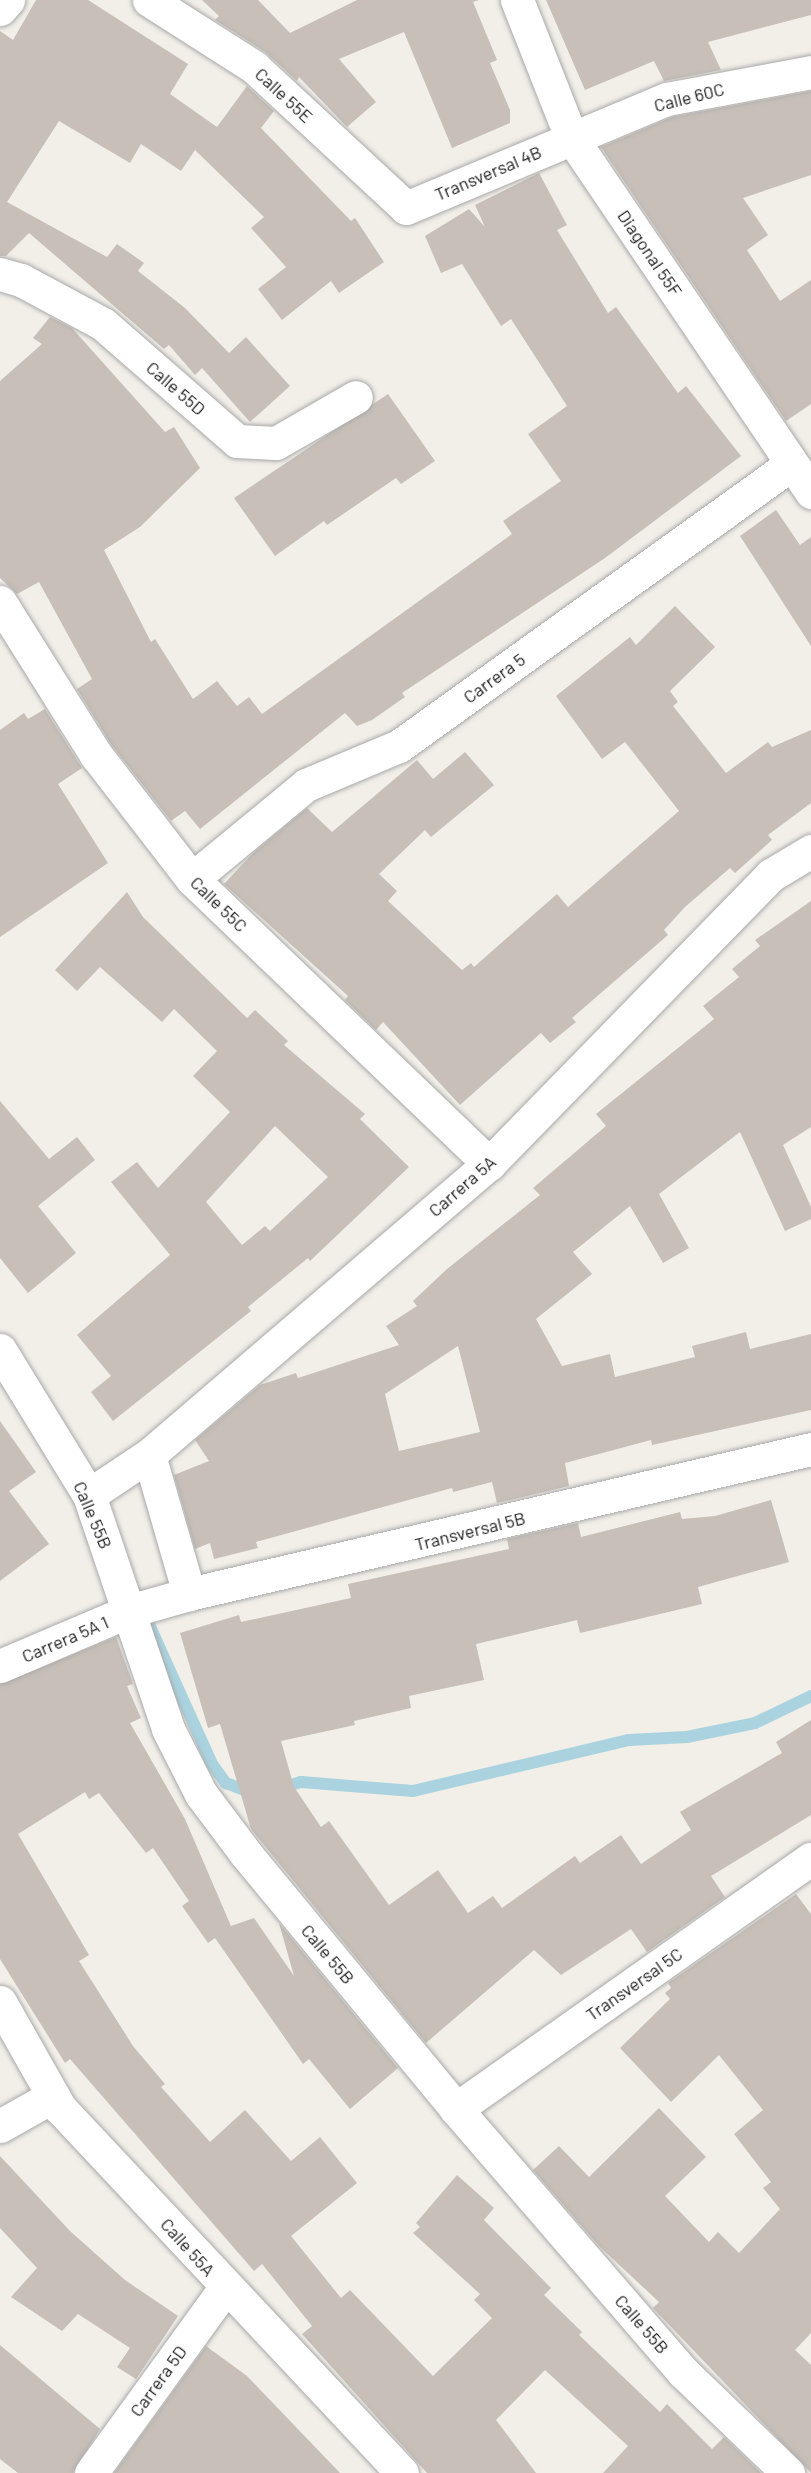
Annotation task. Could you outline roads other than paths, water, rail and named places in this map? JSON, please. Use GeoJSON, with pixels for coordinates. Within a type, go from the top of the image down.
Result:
{"type":"FeatureCollection","features":[{"type":"Feature","properties":{"kind":"street"},"geometry":{"type":"LineString","coordinates":[[0,9],[8,0]]}},
{"type":"Feature","properties":{"kind":"street","name":"Calle 55E"},"geometry":{"type":"LineString","coordinates":[[149,0],[254,67],[406,208]]}},
{"type":"Feature","properties":{"kind":"street","name":"Diagonal 55F"},"geometry":{"type":"LineString","coordinates":[[517,0],[571,137],[811,492]]}},
{"type":"Feature","properties":{"kind":"street","name":"Calle 60C"},"geometry":{"type":"LineString","coordinates":[[571,137],[667,99],[811,72]]}},
{"type":"Feature","properties":{"kind":"street","name":"Transversal 4B"},"geometry":{"type":"LineString","coordinates":[[406,208],[571,137]]}},
{"type":"Feature","properties":{"kind":"street","name":"Calle 55D"},"geometry":{"type":"LineString","coordinates":[[0,274],[21,280],[104,324],[237,441],[276,443],[356,397]]}},
{"type":"Feature","properties":{"kind":"street","name":"Carrera 5"},"geometry":{"type":"LineString","coordinates":[[192,879],[306,785],[399,746],[791,464]]}},
{"type":"Feature","properties":{"kind":"street","name":"Calle 55C"},"geometry":{"type":"LineString","coordinates":[[0,602],[96,755],[192,879],[489,1164]]}},
{"type":"Feature","properties":{"kind":"street","name":"Carrera 5A"},"geometry":{"type":"LineString","coordinates":[[89,1495],[149,1455],[489,1164],[771,875],[811,851]]}},
{"type":"Feature","properties":{"kind":"street","name":"Calle 55B"},"geometry":{"type":"LineString","coordinates":[[0,1350],[89,1495],[168,1730],[201,1794],[246,1854],[456,2109],[683,2372],[788,2473]]}},
{"type":"Feature","properties":{"kind":"street","name":"Transversal 5B"},"geometry":{"type":"LineString","coordinates":[[129,1611],[189,1594],[811,1449]]}},
{"type":"Feature","properties":{"kind":"street"},"geometry":{"type":"LineString","coordinates":[[149,1455],[189,1594]]}},
{"type":"Feature","properties":{"kind":"street","name":"Carrera 5A 1"},"geometry":{"type":"LineString","coordinates":[[0,1666],[129,1611]]}},
{"type":"Feature","properties":{"kind":"street","name":"Transversal 5C"},"geometry":{"type":"LineString","coordinates":[[456,2109],[811,1859]]}},
{"type":"Feature","properties":{"kind":"street","name":"Calle 55A"},"geometry":{"type":"LineString","coordinates":[[0,2002],[53,2096],[225,2288],[402,2473]]}},
{"type":"Feature","properties":{"kind":"street"},"geometry":{"type":"LineString","coordinates":[[0,2126],[53,2096]]}},
{"type":"Feature","properties":{"kind":"street","name":"Carrera 5D"},"geometry":{"type":"LineString","coordinates":[[91,2473],[225,2288]]}},
{"type":"Feature","properties":{"kind":"waterway"},"geometry":{"type":"LineString","coordinates":[[147,1620],[212,1764],[226,1783],[252,1793]]}},
{"type":"Feature","properties":{"kind":"waterway"},"geometry":{"type":"LineString","coordinates":[[279,1789],[301,1782],[413,1791],[629,1740],[687,1737],[755,1723],[811,1696]]}}]}
